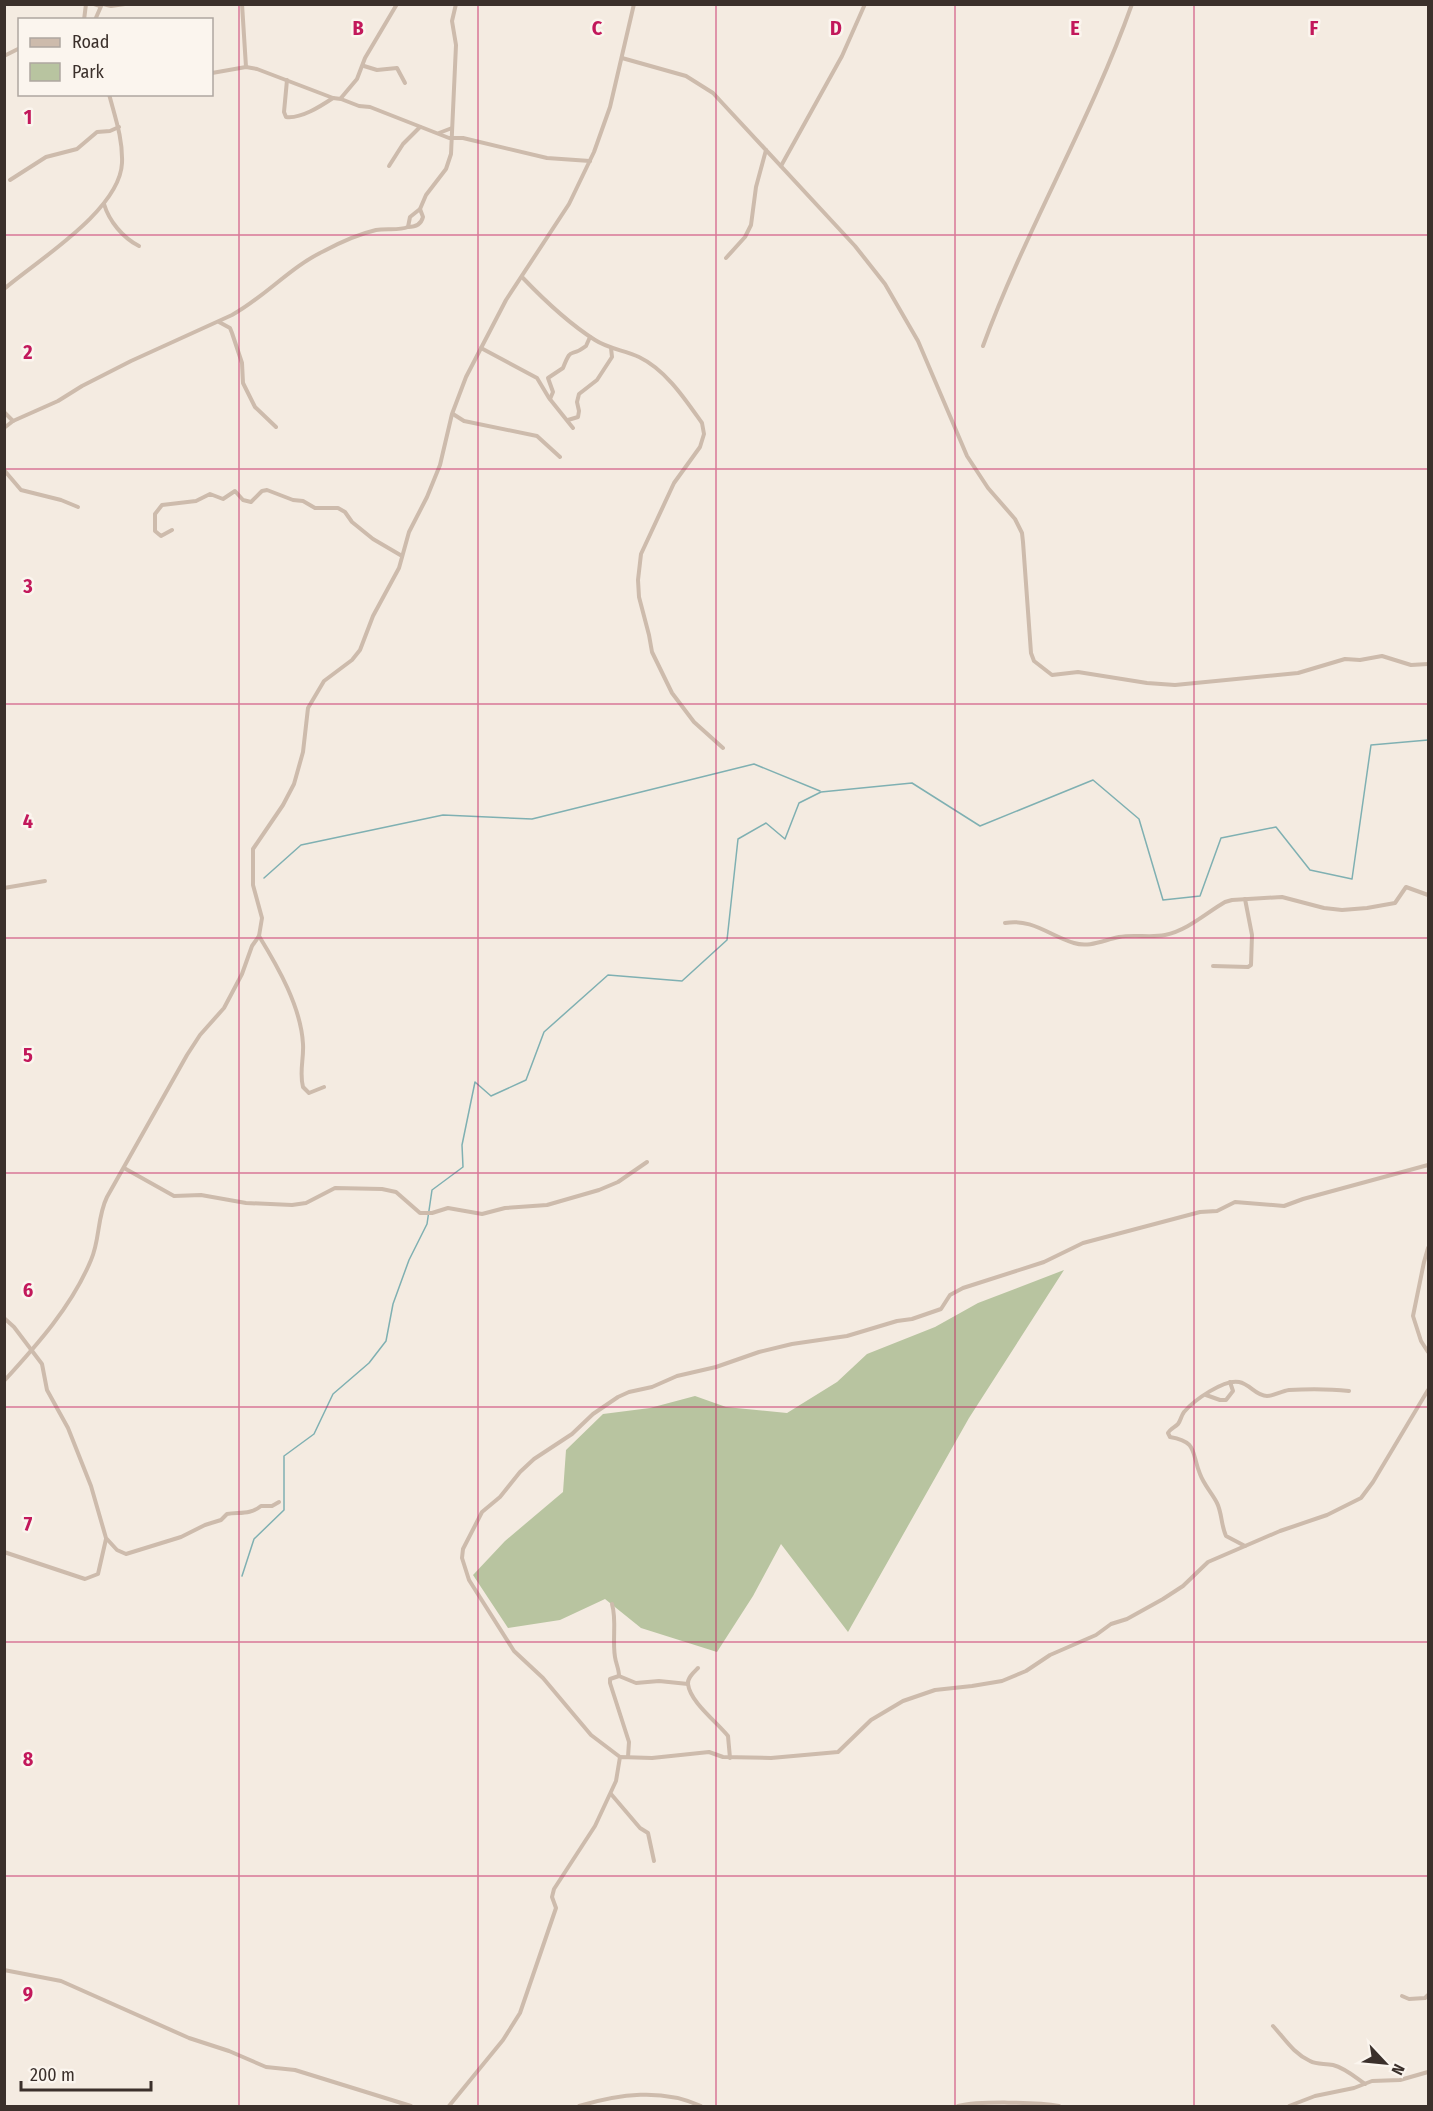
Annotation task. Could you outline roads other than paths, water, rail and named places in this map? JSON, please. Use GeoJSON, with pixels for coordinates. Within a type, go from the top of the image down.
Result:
{"type":"FeatureCollection","features":[{"type":"Feature","properties":{"kind":"street"},"geometry":{"type":"LineString","coordinates":[[94,4],[111,6],[125,4]]}},
{"type":"Feature","properties":{"kind":"street"},"geometry":{"type":"LineString","coordinates":[[242,4],[246,67]]}},
{"type":"Feature","properties":{"kind":"street"},"geometry":{"type":"LineString","coordinates":[[341,99],[357,80],[365,58],[397,4]]}},
{"type":"Feature","properties":{"kind":"street"},"geometry":{"type":"LineString","coordinates":[[408,227],[410,217],[420,209],[426,195],[448,164],[453,139],[456,45],[452,21],[456,4]]}},
{"type":"Feature","properties":{"kind":"street"},"geometry":{"type":"LineString","coordinates":[[4,1381],[43,1337],[87,1270],[97,1246],[103,1205],[191,1050],[224,1008],[242,974],[252,946],[259,936],[262,918],[253,885],[253,849],[283,806],[294,784],[303,752],[307,714],[312,700],[324,681],[357,655],[373,616],[399,568],[411,526],[427,497],[440,465],[452,414],[462,385],[500,312],[564,213],[590,161],[610,107],[634,4]]}},
{"type":"Feature","properties":{"kind":"street"},"geometry":{"type":"LineString","coordinates":[[781,166],[842,56],[865,4]]}},
{"type":"Feature","properties":{"kind":"street"},"geometry":{"type":"LineString","coordinates":[[983,346],[1011,274],[1087,113],[1132,4]]}},
{"type":"Feature","properties":{"kind":"street"},"geometry":{"type":"LineString","coordinates":[[4,56],[18,49]]}},
{"type":"Feature","properties":{"kind":"street"},"geometry":{"type":"LineString","coordinates":[[622,58],[673,72],[700,84],[723,102],[855,246],[885,284],[918,341],[967,456],[988,488],[1020,527],[1031,653],[1038,666],[1052,675],[1078,672],[1147,683],[1190,685],[1212,680],[1298,673],[1345,659],[1360,660],[1382,656],[1411,665],[1428,664]]}},
{"type":"Feature","properties":{"kind":"street"},"geometry":{"type":"LineString","coordinates":[[364,66],[377,70],[398,68],[405,83]]}},
{"type":"Feature","properties":{"kind":"street"},"geometry":{"type":"LineString","coordinates":[[213,73],[246,67],[333,98],[370,107],[453,139],[463,138],[547,158],[590,161]]}},
{"type":"Feature","properties":{"kind":"street"},"geometry":{"type":"LineString","coordinates":[[286,80],[284,107],[286,117],[291,118],[312,110],[333,98]]}},
{"type":"Feature","properties":{"kind":"street"},"geometry":{"type":"LineString","coordinates":[[4,279],[6,287],[63,242],[104,204],[117,183],[122,165],[122,145],[110,96]]}},
{"type":"Feature","properties":{"kind":"street"},"geometry":{"type":"LineString","coordinates":[[10,180],[46,157],[77,149],[97,132],[110,131],[119,127]]}},
{"type":"Feature","properties":{"kind":"street"},"geometry":{"type":"LineString","coordinates":[[389,166],[403,144],[420,127]]}},
{"type":"Feature","properties":{"kind":"street"},"geometry":{"type":"LineString","coordinates":[[438,134],[452,128]]}},
{"type":"Feature","properties":{"kind":"street"},"geometry":{"type":"LineString","coordinates":[[726,258],[745,237],[752,225],[758,179],[766,150]]}},
{"type":"Feature","properties":{"kind":"street"},"geometry":{"type":"LineString","coordinates":[[104,204],[109,217],[126,238],[138,246]]}},
{"type":"Feature","properties":{"kind":"street"},"geometry":{"type":"LineString","coordinates":[[4,428],[13,421],[58,401],[131,361],[219,322],[247,306],[290,273],[324,251],[376,230],[416,226],[421,223],[423,217],[420,209]]}},
{"type":"Feature","properties":{"kind":"street"},"geometry":{"type":"LineString","coordinates":[[522,277],[543,299],[590,337],[611,348],[636,356],[659,369],[702,423],[704,434],[700,447],[674,483],[641,554],[639,597],[650,634],[652,652],[672,693],[694,722],[723,748]]}},
{"type":"Feature","properties":{"kind":"street"},"geometry":{"type":"LineString","coordinates":[[219,322],[226,325],[232,333],[243,363],[243,382],[255,407],[276,427]]}},
{"type":"Feature","properties":{"kind":"street"},"geometry":{"type":"LineString","coordinates":[[550,399],[553,392],[549,383],[550,376],[564,368],[567,355],[586,346],[590,337]]}},
{"type":"Feature","properties":{"kind":"street"},"geometry":{"type":"LineString","coordinates":[[481,348],[537,378],[573,428]]}},
{"type":"Feature","properties":{"kind":"street"},"geometry":{"type":"LineString","coordinates":[[568,420],[578,417],[579,394],[600,376],[612,357],[611,348]]}},
{"type":"Feature","properties":{"kind":"street"},"geometry":{"type":"LineString","coordinates":[[4,411],[13,421]]}},
{"type":"Feature","properties":{"kind":"street"},"geometry":{"type":"LineString","coordinates":[[452,414],[464,421],[537,436],[560,457]]}},
{"type":"Feature","properties":{"kind":"street"},"geometry":{"type":"LineString","coordinates":[[4,470],[21,490],[55,498],[78,507]]}},
{"type":"Feature","properties":{"kind":"street"},"geometry":{"type":"LineString","coordinates":[[172,530],[161,536],[155,531],[155,514],[162,505],[196,501],[210,494],[223,499],[235,491],[243,500],[251,502],[262,491],[267,490],[305,502],[315,508],[333,507],[341,510],[373,540],[402,556]]}},
{"type":"Feature","properties":{"kind":"street"},"geometry":{"type":"LineString","coordinates":[[4,888],[45,882]]}},
{"type":"Feature","properties":{"kind":"street"},"geometry":{"type":"LineString","coordinates":[[1005,923],[1023,922],[1068,942],[1084,945],[1126,936],[1168,934],[1187,926],[1225,902],[1245,898],[1291,898],[1324,908],[1342,910],[1395,903],[1406,887],[1428,895]]}},
{"type":"Feature","properties":{"kind":"street"},"geometry":{"type":"LineString","coordinates":[[1213,966],[1248,967],[1251,965],[1252,935],[1245,898]]}},
{"type":"Feature","properties":{"kind":"street"},"geometry":{"type":"LineString","coordinates":[[259,936],[284,978],[298,1018],[303,1047],[301,1064],[303,1087],[309,1093],[324,1087]]}},
{"type":"Feature","properties":{"kind":"street"},"geometry":{"type":"LineString","coordinates":[[124,1168],[174,1196],[201,1195],[246,1203],[292,1205],[306,1203],[335,1188],[382,1189],[396,1192],[420,1213],[432,1213],[448,1208],[482,1214],[505,1208],[547,1205],[599,1190],[618,1182],[647,1162]]}},
{"type":"Feature","properties":{"kind":"street"},"geometry":{"type":"LineString","coordinates":[[1428,1165],[1291,1204],[1235,1202],[1217,1210],[1200,1212],[1083,1243],[1052,1258],[963,1288],[951,1294],[941,1309],[915,1318],[847,1336],[792,1344],[741,1357],[716,1367],[677,1376],[652,1387],[629,1392],[593,1414],[572,1434],[527,1465],[500,1497],[482,1512],[463,1549],[462,1558],[469,1580],[514,1651],[543,1678],[591,1734],[620,1757],[652,1758],[709,1752],[730,1758],[771,1758],[838,1752],[871,1720],[903,1701],[934,1690],[1002,1681],[1026,1671],[1059,1651],[1096,1635],[1111,1624],[1163,1599],[1183,1586],[1208,1562],[1280,1531],[1327,1515],[1361,1498],[1428,1390]]}},
{"type":"Feature","properties":{"kind":"street"},"geometry":{"type":"LineString","coordinates":[[1428,1248],[1413,1318],[1421,1341],[1428,1352]]}},
{"type":"Feature","properties":{"kind":"street"},"geometry":{"type":"LineString","coordinates":[[4,1318],[42,1364],[47,1390],[68,1428],[91,1486],[106,1538],[117,1550],[126,1554],[181,1537],[221,1520],[227,1514],[247,1513],[261,1506],[272,1506],[279,1502]]}},
{"type":"Feature","properties":{"kind":"street"},"geometry":{"type":"LineString","coordinates":[[1246,1546],[1226,1536],[1214,1496],[1203,1481],[1190,1446],[1183,1439],[1170,1437],[1167,1433],[1177,1425],[1182,1413],[1191,1404],[1219,1385],[1230,1381],[1242,1382],[1266,1396],[1288,1390],[1349,1391]]}},
{"type":"Feature","properties":{"kind":"street"},"geometry":{"type":"LineString","coordinates":[[1206,1395],[1226,1400],[1233,1391],[1230,1381]]}},
{"type":"Feature","properties":{"kind":"street"},"geometry":{"type":"LineString","coordinates":[[4,1552],[85,1579],[98,1574],[106,1538]]}},
{"type":"Feature","properties":{"kind":"street"},"geometry":{"type":"LineString","coordinates":[[612,1604],[615,1613],[615,1656],[619,1676]]}},
{"type":"Feature","properties":{"kind":"street"},"geometry":{"type":"LineString","coordinates":[[698,1668],[689,1679],[688,1684],[697,1703],[728,1736],[730,1758]]}},
{"type":"Feature","properties":{"kind":"street"},"geometry":{"type":"LineString","coordinates":[[628,1757],[629,1742],[610,1679],[619,1676],[636,1683],[688,1684]]}},
{"type":"Feature","properties":{"kind":"street"},"geometry":{"type":"LineString","coordinates":[[449,2106],[503,2040],[520,2013],[556,1908],[552,1897],[554,1889],[595,1827],[616,1781],[620,1757]]}},
{"type":"Feature","properties":{"kind":"street"},"geometry":{"type":"LineString","coordinates":[[611,1794],[640,1828],[648,1833],[654,1861]]}},
{"type":"Feature","properties":{"kind":"street"},"geometry":{"type":"LineString","coordinates":[[4,1970],[61,1981],[189,2038],[229,2051],[266,2067],[295,2070],[411,2106]]}},
{"type":"Feature","properties":{"kind":"street"},"geometry":{"type":"LineString","coordinates":[[1402,1996],[1409,1999],[1425,1998],[1428,1995]]}},
{"type":"Feature","properties":{"kind":"street"},"geometry":{"type":"LineString","coordinates":[[1273,2026],[1291,2049],[1306,2060],[1339,2067],[1365,2084]]}},
{"type":"Feature","properties":{"kind":"street"},"geometry":{"type":"LineString","coordinates":[[1289,2106],[1315,2096],[1354,2088],[1376,2080],[1408,2079],[1428,2072]]}},
{"type":"Feature","properties":{"kind":"street"},"geometry":{"type":"LineString","coordinates":[[579,2106],[649,2093],[690,2101],[701,2106]]}},
{"type":"Feature","properties":{"kind":"street"},"geometry":{"type":"LineString","coordinates":[[958,2106],[1015,2103],[1059,2106]]}},
{"type":"Feature","properties":{"kind":"waterway"},"geometry":{"type":"LineString","coordinates":[[242,1576],[254,1539],[284,1510],[284,1456],[314,1434],[333,1394],[369,1363],[386,1341],[393,1304],[409,1260],[427,1224],[432,1190],[463,1167],[462,1145],[475,1082],[491,1096],[526,1080],[544,1032],[608,975],[682,981],[727,940],[738,839],[766,823],[785,839],[799,803],[821,792],[912,783],[980,826],[1093,780],[1139,819],[1163,900],[1200,896],[1221,838],[1276,827],[1310,870],[1352,879],[1371,745],[1428,740]]}},
{"type":"Feature","properties":{"kind":"waterway"},"geometry":{"type":"LineString","coordinates":[[264,878],[301,845],[443,815],[532,819],[754,764],[820,791]]}}]}
